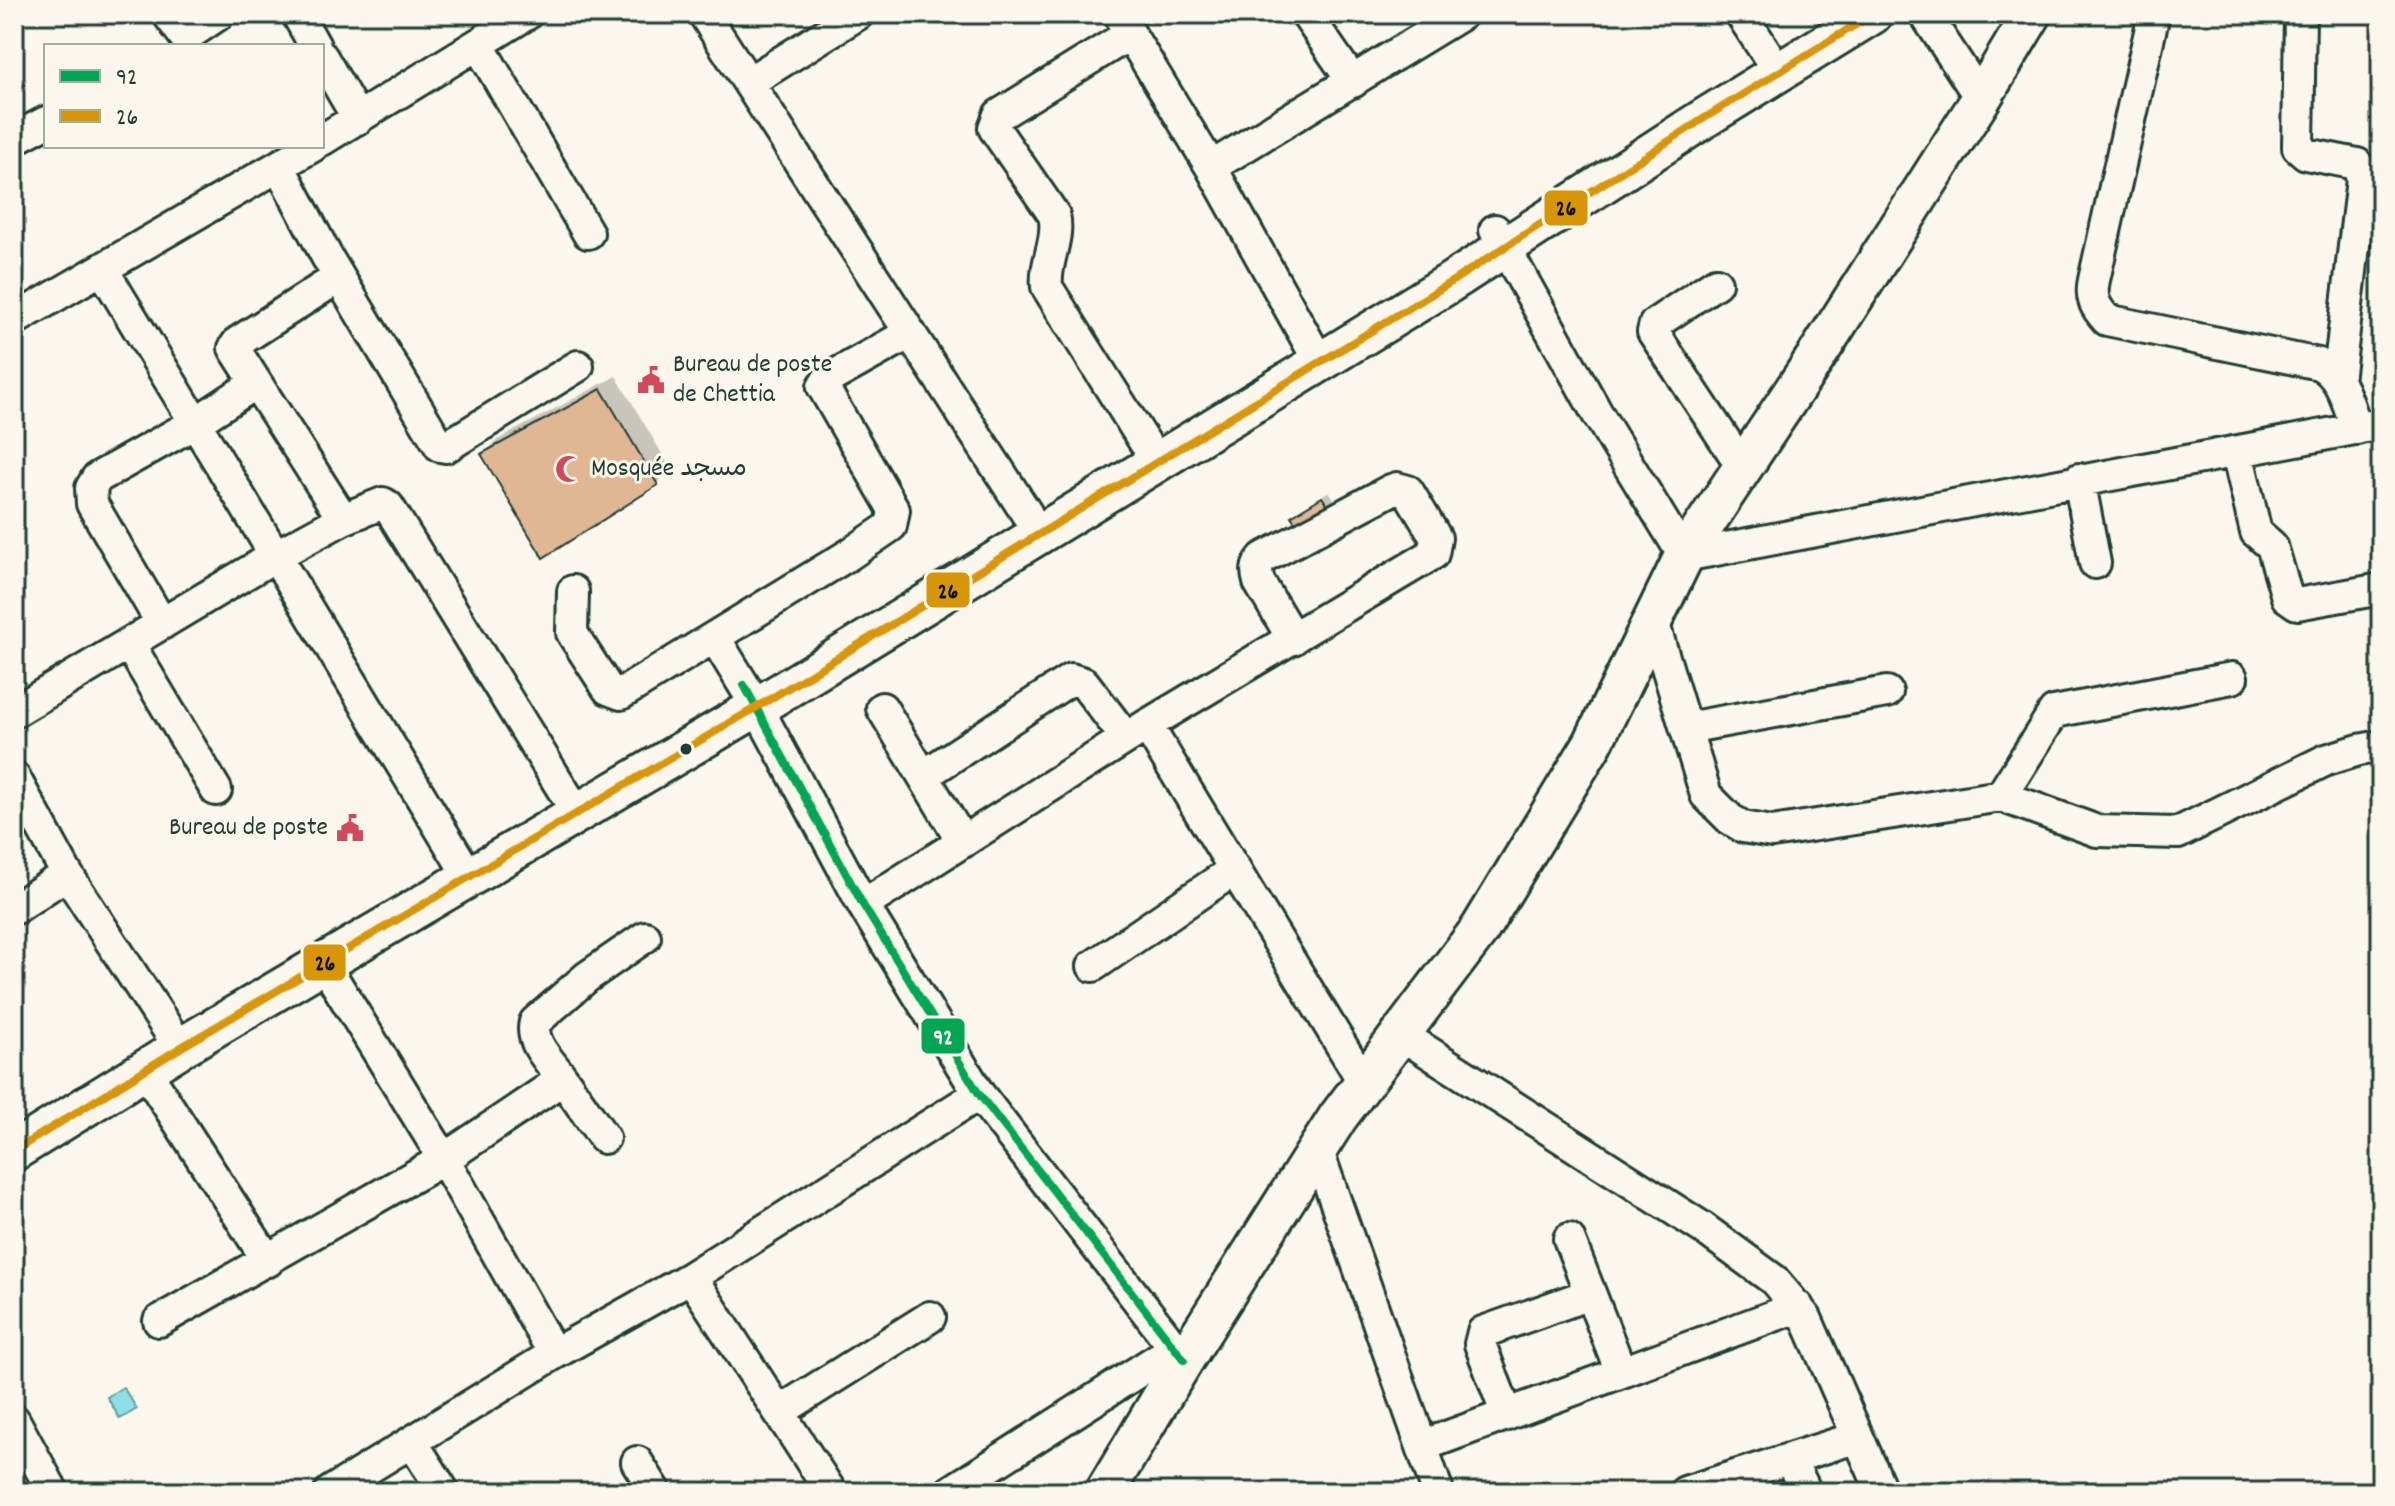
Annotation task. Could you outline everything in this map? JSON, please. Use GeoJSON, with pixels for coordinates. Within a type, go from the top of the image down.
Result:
{"type":"FeatureCollection","features":[{"type":"Feature","properties":{"kind":"main road"},"geometry":{"type":"LineString","coordinates":[[1499,238],[1767,54],[1832,14]]}},
{"type":"Feature","properties":{"kind":"main road"},"geometry":{"type":"LineString","coordinates":[[14,1129],[174,1040],[465,870],[1316,354],[1499,238],[1873,14]]}},
{"type":"Feature","properties":{"kind":"main road"},"geometry":{"type":"LineString","coordinates":[[1114,1489],[1179,1354],[1363,1081],[1480,929],[1593,743],[1684,556],[1744,469],[2032,14]]}},
{"type":"Feature","properties":{"kind":"main road"},"geometry":{"type":"LineString","coordinates":[[14,1151],[145,1070],[174,1040],[324,964],[465,870],[566,795],[750,696],[1027,514],[1145,443],[1316,354]]}},
{"type":"Feature","properties":{"kind":"street"},"geometry":{"type":"LineString","coordinates":[[178,32],[219,14]]}},
{"type":"Feature","properties":{"kind":"street"},"geometry":{"type":"LineString","coordinates":[[297,14],[314,44]]}},
{"type":"Feature","properties":{"kind":"street"},"geometry":{"type":"LineString","coordinates":[[324,139],[527,14]]}},
{"type":"Feature","properties":{"kind":"street"},"geometry":{"type":"LineString","coordinates":[[704,14],[1027,514]]}},
{"type":"Feature","properties":{"kind":"street"},"geometry":{"type":"LineString","coordinates":[[749,82],[858,14]]}},
{"type":"Feature","properties":{"kind":"street"},"geometry":{"type":"LineString","coordinates":[[1306,14],[1353,82]]}},
{"type":"Feature","properties":{"kind":"street"},"geometry":{"type":"LineString","coordinates":[[1211,167],[1462,14]]}},
{"type":"Feature","properties":{"kind":"street"},"geometry":{"type":"LineString","coordinates":[[1741,14],[1767,54]]}},
{"type":"Feature","properties":{"kind":"street"},"geometry":{"type":"LineString","coordinates":[[1925,14],[1981,99]]}},
{"type":"Feature","properties":{"kind":"street"},"geometry":{"type":"LineString","coordinates":[[1499,238],[1597,413],[1684,556],[2369,426],[2326,367],[2107,320],[2093,301],[2094,280],[2154,14]]}},
{"type":"Feature","properties":{"kind":"street"},"geometry":{"type":"LineString","coordinates":[[2300,14],[2298,147],[2306,154],[2357,164],[2362,179],[2338,381]]}},
{"type":"Feature","properties":{"kind":"street"},"geometry":{"type":"LineString","coordinates":[[1145,443],[1047,287],[1045,273],[1055,231],[1054,215],[994,128],[999,115],[1124,24],[1211,167],[1316,354]]}},
{"type":"Feature","properties":{"kind":"street"},"geometry":{"type":"LineString","coordinates":[[478,44],[588,233]]}},
{"type":"Feature","properties":{"kind":"street"},"geometry":{"type":"LineString","coordinates":[[324,60],[358,119]]}},
{"type":"Feature","properties":{"kind":"street"},"geometry":{"type":"LineString","coordinates":[[14,139],[44,123]]}},
{"type":"Feature","properties":{"kind":"street"},"geometry":{"type":"LineString","coordinates":[[14,320],[310,148]]}},
{"type":"Feature","properties":{"kind":"street"},"geometry":{"type":"LineString","coordinates":[[279,166],[339,277],[443,447],[578,366]]}},
{"type":"Feature","properties":{"kind":"street"},"geometry":{"type":"LineString","coordinates":[[103,270],[465,870]]}},
{"type":"Feature","properties":{"kind":"street"},"geometry":{"type":"LineString","coordinates":[[339,277],[235,345],[235,350],[343,519]]}},
{"type":"Feature","properties":{"kind":"street"},"geometry":{"type":"LineString","coordinates":[[1716,283],[1655,324],[1653,332],[1744,469]]}},
{"type":"Feature","properties":{"kind":"street"},"geometry":{"type":"LineString","coordinates":[[573,591],[572,633],[608,689],[621,694],[891,526],[894,510],[823,387],[834,375],[910,333]]}},
{"type":"Feature","properties":{"kind":"street"},"geometry":{"type":"LineString","coordinates":[[162,624],[92,504],[90,493],[97,478],[195,423],[256,383]]}},
{"type":"Feature","properties":{"kind":"street"},"geometry":{"type":"LineString","coordinates":[[2237,452],[2256,532],[2272,546],[2287,597],[2292,603],[2381,589]]}},
{"type":"Feature","properties":{"kind":"street"},"geometry":{"type":"LineString","coordinates":[[2079,479],[2095,563]]}},
{"type":"Feature","properties":{"kind":"street"},"geometry":{"type":"LineString","coordinates":[[863,905],[1137,732],[1293,639],[1433,554],[1436,538],[1408,491],[1391,490],[1263,558],[1258,564],[1256,573],[1259,582],[1293,639]]}},
{"type":"Feature","properties":{"kind":"street"},"geometry":{"type":"LineString","coordinates":[[14,712],[275,556],[343,519],[380,504],[388,506],[566,795]]}},
{"type":"Feature","properties":{"kind":"street"},"geometry":{"type":"LineString","coordinates":[[1652,618],[1706,795],[1730,819],[1756,831],[1772,832],[2001,796],[2097,831],[2178,833],[2326,760],[2381,746]]}},
{"type":"Feature","properties":{"kind":"street"},"geometry":{"type":"LineString","coordinates":[[715,638],[750,696],[863,905],[979,1094],[1179,1354],[950,1492]]}},
{"type":"Feature","properties":{"kind":"street"},"geometry":{"type":"LineString","coordinates":[[129,644],[216,790]]}},
{"type":"Feature","properties":{"kind":"street"},"geometry":{"type":"LineString","coordinates":[[2001,796],[2054,712],[2232,678]]}},
{"type":"Feature","properties":{"kind":"street"},"geometry":{"type":"LineString","coordinates":[[923,776],[1071,679],[1084,683],[1137,732],[1235,869],[1363,1081]]}},
{"type":"Feature","properties":{"kind":"street"},"geometry":{"type":"LineString","coordinates":[[1686,728],[1887,692]]}},
{"type":"Feature","properties":{"kind":"street"},"geometry":{"type":"LineString","coordinates":[[882,708],[963,842]]}},
{"type":"Feature","properties":{"kind":"street"},"geometry":{"type":"LineString","coordinates":[[14,777],[67,874],[174,1040]]}},
{"type":"Feature","properties":{"kind":"street"},"geometry":{"type":"LineString","coordinates":[[1093,966],[1235,869]]}},
{"type":"Feature","properties":{"kind":"street"},"geometry":{"type":"LineString","coordinates":[[14,909],[67,874]]}},
{"type":"Feature","properties":{"kind":"street"},"geometry":{"type":"LineString","coordinates":[[604,1138],[535,1040],[533,1030],[535,1022],[587,977],[645,937]]}},
{"type":"Feature","properties":{"kind":"street"},"geometry":{"type":"LineString","coordinates":[[324,964],[444,1159],[554,1354]]}},
{"type":"Feature","properties":{"kind":"street"},"geometry":{"type":"LineString","coordinates":[[1400,1034],[1703,1228],[1774,1280],[1806,1318],[1882,1492]]}},
{"type":"Feature","properties":{"kind":"street"},"geometry":{"type":"LineString","coordinates":[[145,1070],[268,1261]]}},
{"type":"Feature","properties":{"kind":"street"},"geometry":{"type":"LineString","coordinates":[[159,1321],[444,1159],[563,1079]]}},
{"type":"Feature","properties":{"kind":"street"},"geometry":{"type":"LineString","coordinates":[[330,1492],[554,1354],[691,1277],[979,1094]]}},
{"type":"Feature","properties":{"kind":"street"},"geometry":{"type":"LineString","coordinates":[[1317,1149],[1438,1492]]}},
{"type":"Feature","properties":{"kind":"street"},"geometry":{"type":"LineString","coordinates":[[1569,1239],[1621,1372]]}},
{"type":"Feature","properties":{"kind":"street"},"geometry":{"type":"LineString","coordinates":[[691,1277],[831,1492]]}},
{"type":"Feature","properties":{"kind":"street"},"geometry":{"type":"LineString","coordinates":[[1507,1415],[1480,1344],[1483,1332],[1590,1294]]}},
{"type":"Feature","properties":{"kind":"street"},"geometry":{"type":"LineString","coordinates":[[1422,1446],[1798,1307]]}},
{"type":"Feature","properties":{"kind":"street"},"geometry":{"type":"LineString","coordinates":[[779,1412],[930,1317]]}},
{"type":"Feature","properties":{"kind":"street"},"geometry":{"type":"LineString","coordinates":[[15,1424],[53,1492]]}},
{"type":"Feature","properties":{"kind":"street"},"geometry":{"type":"LineString","coordinates":[[1685,1492],[1858,1437]]}},
{"type":"Feature","properties":{"kind":"street"},"geometry":{"type":"LineString","coordinates":[[412,1442],[444,1492]]}},
{"type":"Feature","properties":{"kind":"street"},"geometry":{"type":"LineString","coordinates":[[1790,1459],[1806,1492]]}},
{"type":"Feature","properties":{"kind":"street"},"geometry":{"type":"LineString","coordinates":[[637,1462],[656,1492]]}},
{"type":"Feature","properties":{"kind":"water"},"geometry":{"type":"Polygon","coordinates":[[[123,1387],[137,1409],[120,1419],[107,1397],[123,1387]]]}},
{"type":"Feature","properties":{"kind":"building","name":"Mosquée مسجد"},"geometry":{"type":"Polygon","coordinates":[[[601,389],[658,485],[543,558],[481,454],[601,389]]]}},
{"type":"Feature","properties":{"kind":"building"},"geometry":{"type":"Polygon","coordinates":[[[1322,497],[1334,515],[1304,535],[1291,516],[1322,497]]]}},
{"type":"Feature","properties":{"kind":"transit line","name":"26"},"geometry":{"type":"LineString","coordinates":[[14,1151],[180,1048],[757,707],[1448,284],[1703,119],[1873,14]]}},
{"type":"Feature","properties":{"kind":"transit line","name":"92"},"geometry":{"type":"LineString","coordinates":[[744,685],[863,905],[979,1094],[1184,1360]]}},
{"type":"Feature","properties":{"kind":"place","name":"Bureau de poste de Chettia"},"geometry":{"type":"Point","coordinates":[651,380]}},
{"type":"Feature","properties":{"kind":"place","name":"Mosquée مسجد"},"geometry":{"type":"Point","coordinates":[569,469]}},
{"type":"Feature","properties":{"kind":"place","name":"Bureau de poste"},"geometry":{"type":"Point","coordinates":[350,828]}}]}
